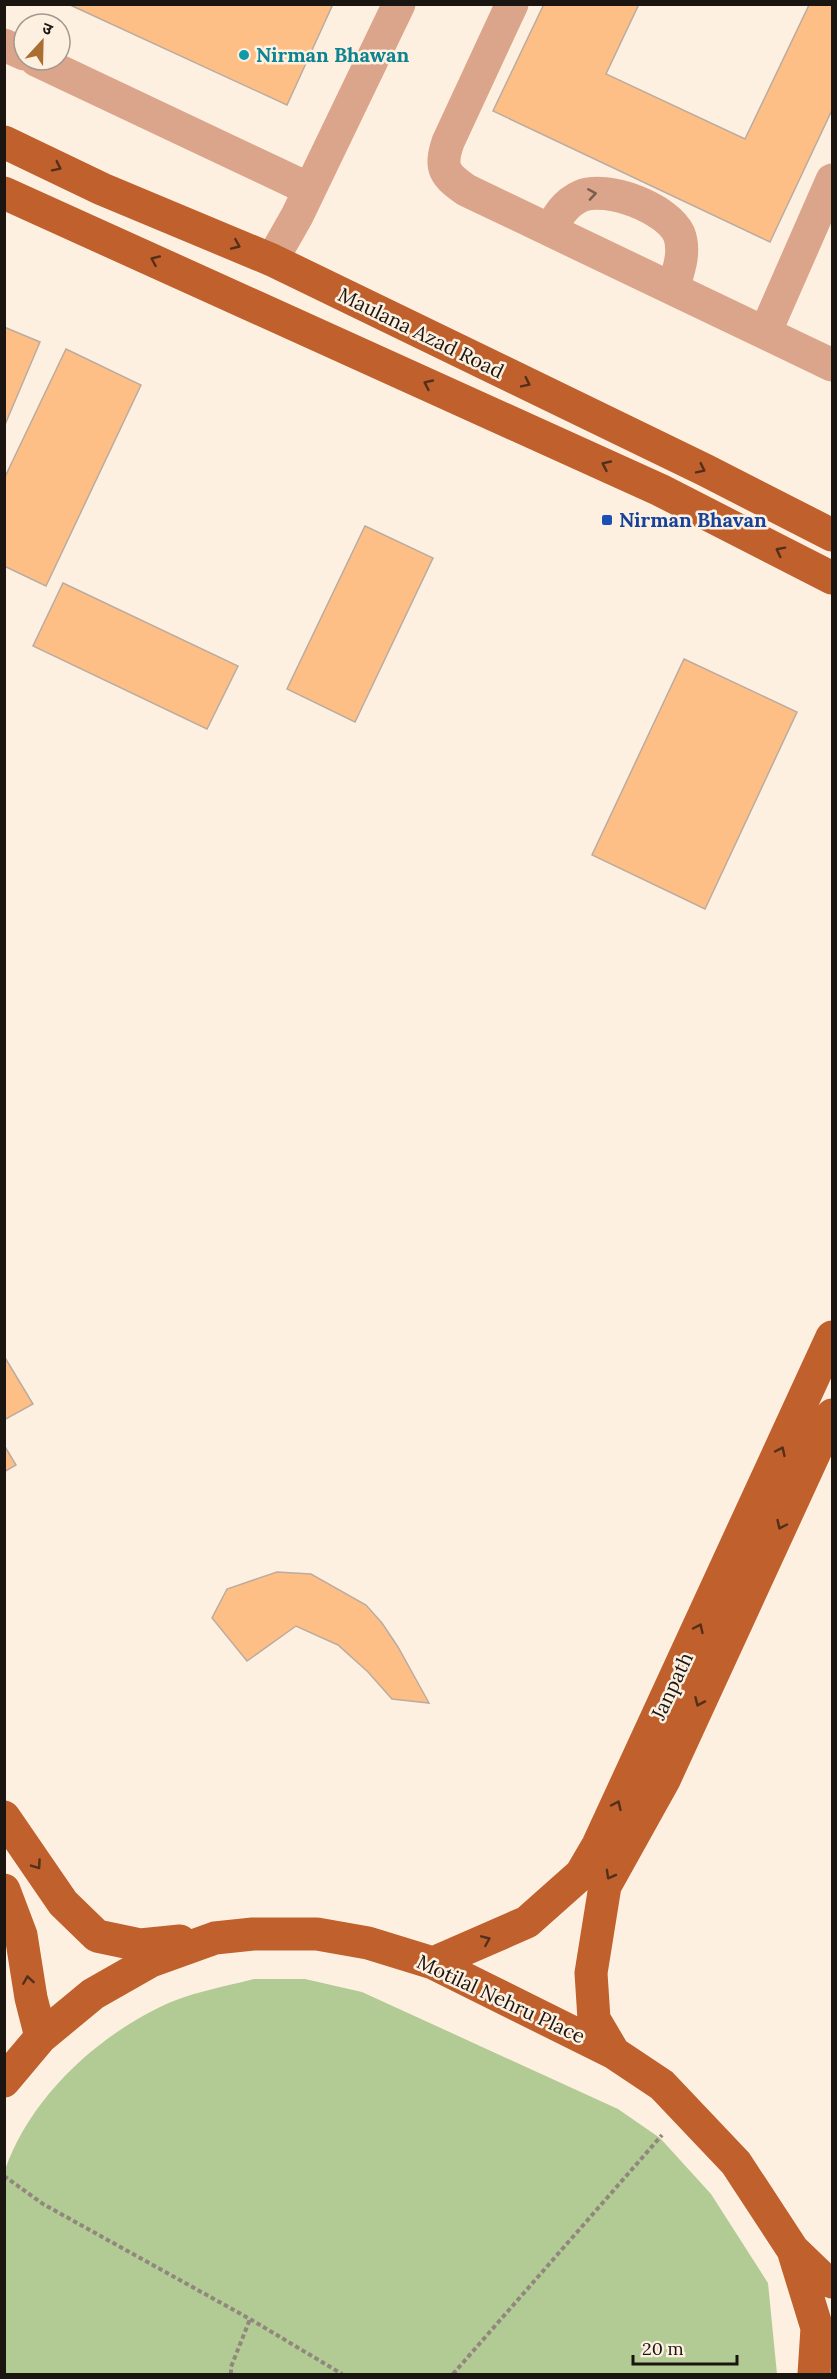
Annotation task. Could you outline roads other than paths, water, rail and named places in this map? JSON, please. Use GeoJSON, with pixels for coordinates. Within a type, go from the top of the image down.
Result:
{"type":"FeatureCollection","features":[{"type":"Feature","properties":{"kind":"main road","name":"Maulana Azad Road"},"geometry":{"type":"LineString","coordinates":[[4,142],[102,189],[272,260],[705,470],[832,535]]}},
{"type":"Feature","properties":{"kind":"main road","name":"Maulana Azad Road"},"geometry":{"type":"LineString","coordinates":[[4,192],[660,490],[832,578]]}},
{"type":"Feature","properties":{"kind":"main road","name":"Janpath"},"geometry":{"type":"LineString","coordinates":[[433,1963],[527,1922],[581,1874],[598,1845],[832,1336]]}},
{"type":"Feature","properties":{"kind":"main road","name":"Janpath"},"geometry":{"type":"LineString","coordinates":[[614,2053],[594,2019],[591,1973],[604,1886],[664,1780],[832,1415]]}},
{"type":"Feature","properties":{"kind":"main road"},"geometry":{"type":"LineString","coordinates":[[4,1817],[63,1903],[97,1936],[140,1945],[215,1938]]}},
{"type":"Feature","properties":{"kind":"main road"},"geometry":{"type":"LineString","coordinates":[[4,1890],[21,1935],[31,1998],[41,2037]]}},
{"type":"Feature","properties":{"kind":"main road","name":"Motilal Nehru Place"},"geometry":{"type":"LineString","coordinates":[[4,2081],[41,2037],[93,1994],[151,1961],[215,1938],[253,1934],[317,1934],[368,1943],[433,1963],[614,2053],[662,2085],[736,2163],[793,2250],[817,2328],[814,2374]]}},
{"type":"Feature","properties":{"kind":"main road"},"geometry":{"type":"LineString","coordinates":[[793,2250],[822,2278],[832,2282]]}},
{"type":"Feature","properties":{"kind":"lane"},"geometry":{"type":"LineString","coordinates":[[272,260],[297,216],[399,4]]}},
{"type":"Feature","properties":{"kind":"lane"},"geometry":{"type":"LineString","coordinates":[[512,4],[448,142],[442,159],[448,177],[466,190],[832,365]]}},
{"type":"Feature","properties":{"kind":"lane"},"geometry":{"type":"LineString","coordinates":[[61,72],[309,189]]}},
{"type":"Feature","properties":{"kind":"lane"},"geometry":{"type":"LineString","coordinates":[[765,333],[832,180]]}},
{"type":"Feature","properties":{"kind":"lane"},"geometry":{"type":"LineString","coordinates":[[550,230],[569,203],[582,196],[599,192],[620,196],[656,211],[669,221],[678,234],[682,248],[681,263],[674,289]]}},
{"type":"Feature","properties":{"kind":"place","name":"Nirman Bhawan"},"geometry":{"type":"Point","coordinates":[244,55]}},
{"type":"Feature","properties":{"kind":"place","name":"Nirman Bhavan"},"geometry":{"type":"Point","coordinates":[607,520]}}]}
